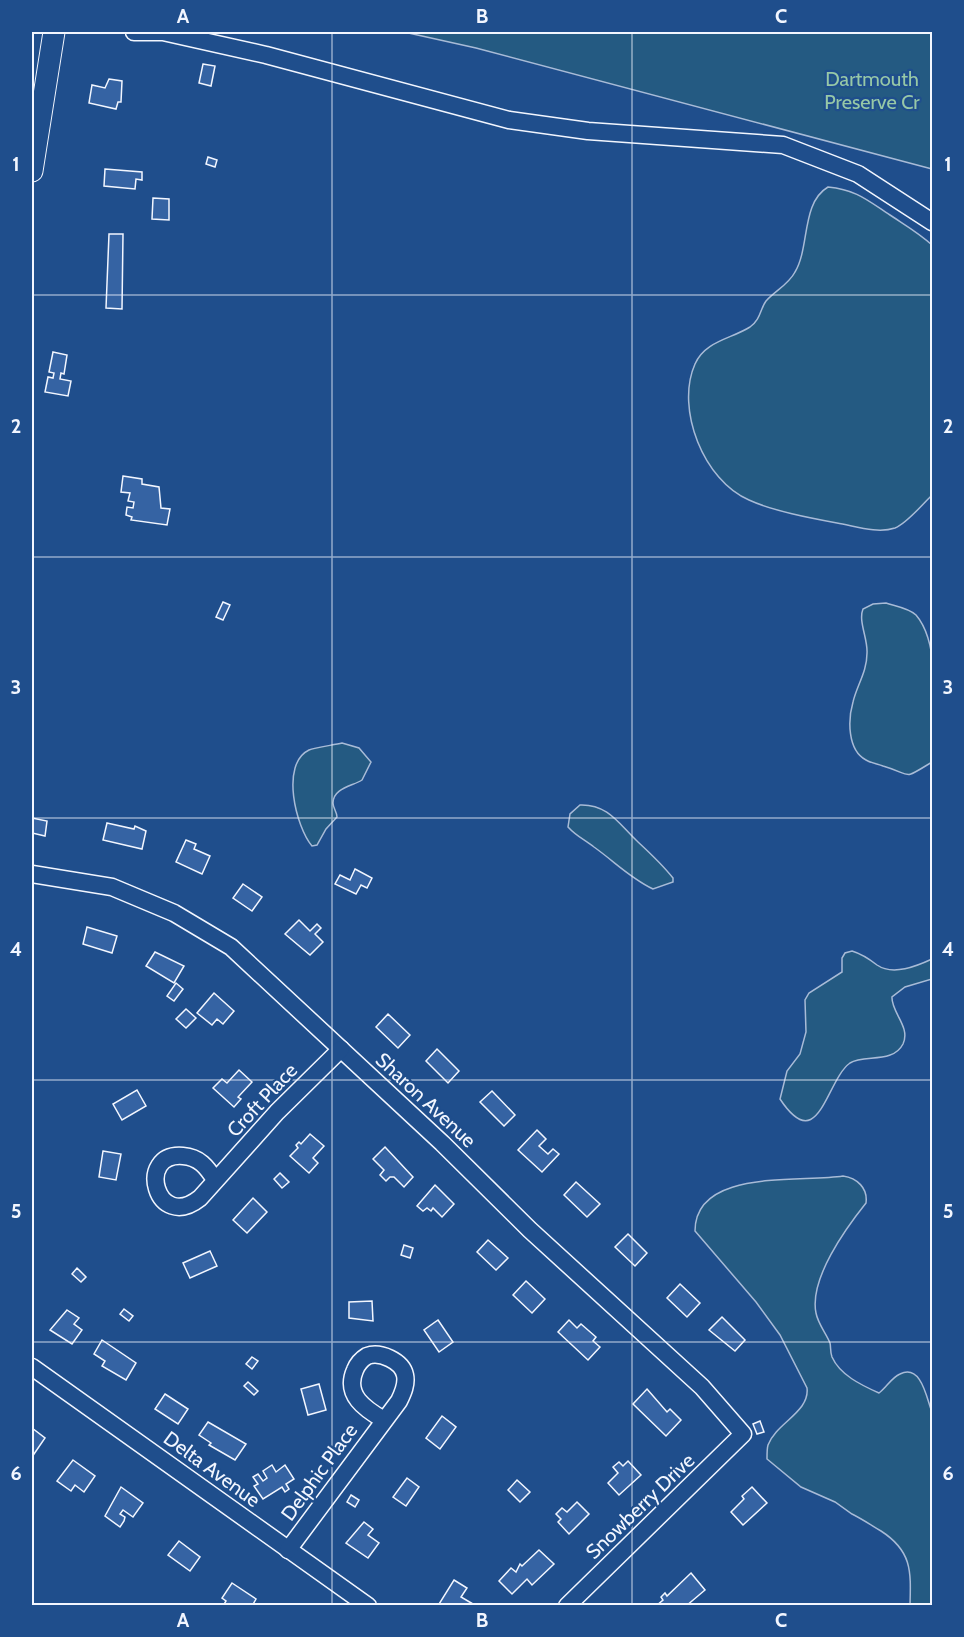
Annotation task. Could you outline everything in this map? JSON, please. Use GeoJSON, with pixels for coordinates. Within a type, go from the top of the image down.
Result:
{"type":"FeatureCollection","features":[{"type":"Feature","properties":{"kind":"main road"},"geometry":{"type":"LineString","coordinates":[[32,171],[54,32]]}},
{"type":"Feature","properties":{"kind":"street"},"geometry":{"type":"LineString","coordinates":[[134,32],[163,32],[266,55],[509,120],[588,131],[783,145],[858,174],[933,222]]}},
{"type":"Feature","properties":{"kind":"street","name":"Sharon Avenue"},"geometry":{"type":"LineString","coordinates":[[32,874],[112,887],[202,927],[231,947],[530,1230],[702,1387],[742,1437]]}},
{"type":"Feature","properties":{"kind":"street","name":"Croft Place"},"geometry":{"type":"LineString","coordinates":[[215,1180],[277,1112],[341,1049]]}},
{"type":"Feature","properties":{"kind":"street","name":"Delta Avenue"},"geometry":{"type":"LineString","coordinates":[[32,1367],[368,1605]]}},
{"type":"Feature","properties":{"kind":"street","name":"Delphic Place"},"geometry":{"type":"LineString","coordinates":[[288,1550],[384,1419]]}},
{"type":"Feature","properties":{"kind":"street","name":"Snowberry Drive"},"geometry":{"type":"LineString","coordinates":[[567,1605],[742,1437]]}},
{"type":"Feature","properties":{"kind":"green space","name":"Dartmouth Preserve Cr"},"geometry":{"type":"Polygon","coordinates":[[[404,32],[932,32],[932,169],[476,48],[404,32]]]}},
{"type":"Feature","properties":{"kind":"green space"},"geometry":{"type":"Polygon","coordinates":[[[828,187],[861,196],[912,229],[932,245],[932,495],[904,522],[888,530],[866,529],[804,516],[769,508],[749,500],[733,491],[719,477],[707,460],[691,422],[690,382],[699,356],[712,345],[754,324],[766,301],[786,284],[800,262],[814,204],[819,194],[828,187]]]}},
{"type":"Feature","properties":{"kind":"green space"},"geometry":{"type":"Polygon","coordinates":[[[886,603],[906,609],[916,615],[930,646],[933,665],[932,762],[911,774],[866,760],[855,749],[850,734],[851,709],[867,660],[863,609],[873,604],[886,603]]]}},
{"type":"Feature","properties":{"kind":"green space"},"geometry":{"type":"Polygon","coordinates":[[[342,743],[359,748],[371,762],[362,780],[336,794],[333,803],[337,817],[326,829],[317,845],[312,846],[296,811],[293,782],[295,768],[300,757],[309,750],[342,743]]]}},
{"type":"Feature","properties":{"kind":"green space"},"geometry":{"type":"Polygon","coordinates":[[[580,805],[606,811],[665,868],[673,878],[673,882],[653,889],[630,875],[574,833],[568,827],[570,814],[580,805]]]}},
{"type":"Feature","properties":{"kind":"green space"},"geometry":{"type":"Polygon","coordinates":[[[852,951],[890,970],[912,967],[932,959],[932,979],[905,987],[892,997],[894,1008],[905,1032],[903,1044],[898,1050],[886,1056],[850,1063],[842,1072],[821,1110],[813,1118],[804,1121],[793,1115],[780,1099],[787,1071],[800,1054],[806,1032],[805,1000],[809,993],[842,972],[842,958],[845,953],[852,951]]]}},
{"type":"Feature","properties":{"kind":"green space"},"geometry":{"type":"Polygon","coordinates":[[[843,1176],[853,1179],[863,1188],[866,1203],[840,1240],[823,1270],[815,1300],[816,1313],[830,1343],[832,1357],[840,1369],[852,1379],[879,1393],[897,1376],[907,1372],[918,1378],[925,1392],[932,1412],[932,1605],[910,1605],[909,1572],[899,1546],[881,1531],[835,1502],[801,1487],[767,1459],[768,1446],[772,1437],[803,1404],[807,1396],[807,1388],[780,1335],[756,1302],[695,1231],[700,1211],[712,1197],[730,1188],[753,1182],[843,1176]]]}},
{"type":"Feature","properties":{"kind":"building"},"geometry":{"type":"Polygon","coordinates":[[[203,64],[215,66],[211,86],[199,83],[203,64]]]}},
{"type":"Feature","properties":{"kind":"building"},"geometry":{"type":"Polygon","coordinates":[[[109,79],[122,81],[121,102],[118,102],[116,109],[89,103],[92,85],[105,88],[109,79]]]}},
{"type":"Feature","properties":{"kind":"building"},"geometry":{"type":"Polygon","coordinates":[[[208,157],[217,160],[215,167],[206,164],[208,157]]]}},
{"type":"Feature","properties":{"kind":"building"},"geometry":{"type":"Polygon","coordinates":[[[105,169],[142,172],[142,180],[136,179],[135,189],[104,186],[105,169]]]}},
{"type":"Feature","properties":{"kind":"building"},"geometry":{"type":"Polygon","coordinates":[[[153,198],[169,199],[169,220],[152,219],[153,198]]]}},
{"type":"Feature","properties":{"kind":"building"},"geometry":{"type":"Polygon","coordinates":[[[109,234],[123,234],[122,309],[106,308],[109,234]]]}},
{"type":"Feature","properties":{"kind":"building"},"geometry":{"type":"Polygon","coordinates":[[[53,352],[67,355],[64,374],[61,373],[60,379],[71,381],[68,396],[45,392],[48,377],[53,378],[54,373],[49,372],[53,352]]]}},
{"type":"Feature","properties":{"kind":"building"},"geometry":{"type":"Polygon","coordinates":[[[123,476],[142,479],[142,484],[159,487],[161,508],[170,509],[167,525],[131,520],[132,517],[126,515],[127,507],[133,508],[134,502],[128,501],[130,493],[121,492],[123,476]]]}},
{"type":"Feature","properties":{"kind":"building"},"geometry":{"type":"Polygon","coordinates":[[[223,602],[230,605],[223,620],[216,617],[223,602]]]}},
{"type":"Feature","properties":{"kind":"building"},"geometry":{"type":"Polygon","coordinates":[[[32,818],[47,821],[45,836],[32,833],[32,818]]]}},
{"type":"Feature","properties":{"kind":"building"},"geometry":{"type":"Polygon","coordinates":[[[107,823],[134,829],[135,826],[146,831],[142,849],[103,840],[107,823]]]}},
{"type":"Feature","properties":{"kind":"building"},"geometry":{"type":"Polygon","coordinates":[[[186,840],[196,844],[194,849],[210,856],[202,874],[176,862],[186,840]]]}},
{"type":"Feature","properties":{"kind":"building"},"geometry":{"type":"Polygon","coordinates":[[[355,869],[372,878],[367,888],[361,885],[356,894],[335,884],[340,875],[350,880],[355,869]]]}},
{"type":"Feature","properties":{"kind":"building"},"geometry":{"type":"Polygon","coordinates":[[[243,884],[262,897],[252,911],[233,898],[243,884]]]}},
{"type":"Feature","properties":{"kind":"building"},"geometry":{"type":"Polygon","coordinates":[[[299,920],[310,931],[317,924],[321,928],[315,934],[323,942],[310,955],[285,934],[299,920]]]}},
{"type":"Feature","properties":{"kind":"building"},"geometry":{"type":"Polygon","coordinates":[[[87,927],[117,936],[112,953],[83,944],[87,927]]]}},
{"type":"Feature","properties":{"kind":"building"},"geometry":{"type":"Polygon","coordinates":[[[155,952],[184,966],[174,983],[146,966],[155,952]]]}},
{"type":"Feature","properties":{"kind":"building"},"geometry":{"type":"Polygon","coordinates":[[[176,983],[183,989],[174,1001],[167,996],[176,983]]]}},
{"type":"Feature","properties":{"kind":"building"},"geometry":{"type":"Polygon","coordinates":[[[214,993],[234,1011],[223,1024],[217,1019],[212,1025],[197,1013],[214,993]]]}},
{"type":"Feature","properties":{"kind":"building"},"geometry":{"type":"Polygon","coordinates":[[[186,1009],[196,1018],[186,1028],[176,1019],[186,1009]]]}},
{"type":"Feature","properties":{"kind":"building"},"geometry":{"type":"Polygon","coordinates":[[[388,1014],[410,1035],[398,1048],[376,1027],[388,1014]]]}},
{"type":"Feature","properties":{"kind":"building"},"geometry":{"type":"Polygon","coordinates":[[[437,1049],[459,1071],[448,1083],[426,1061],[437,1049]]]}},
{"type":"Feature","properties":{"kind":"building"},"geometry":{"type":"Polygon","coordinates":[[[239,1070],[252,1082],[238,1097],[241,1099],[234,1107],[213,1088],[222,1079],[227,1083],[239,1070]]]}},
{"type":"Feature","properties":{"kind":"building"},"geometry":{"type":"Polygon","coordinates":[[[137,1090],[146,1106],[122,1120],[113,1104],[137,1090]]]}},
{"type":"Feature","properties":{"kind":"building"},"geometry":{"type":"Polygon","coordinates":[[[492,1091],[515,1115],[504,1126],[480,1102],[492,1091]]]}},
{"type":"Feature","properties":{"kind":"building"},"geometry":{"type":"Polygon","coordinates":[[[537,1130],[546,1139],[539,1146],[548,1154],[553,1149],[559,1154],[542,1172],[518,1150],[537,1130]]]}},
{"type":"Feature","properties":{"kind":"building"},"geometry":{"type":"Polygon","coordinates":[[[310,1134],[324,1146],[313,1158],[318,1163],[309,1173],[290,1156],[298,1148],[296,1145],[299,1142],[301,1144],[310,1134]]]}},
{"type":"Feature","properties":{"kind":"building"},"geometry":{"type":"Polygon","coordinates":[[[385,1147],[413,1177],[404,1187],[394,1177],[386,1181],[380,1175],[384,1170],[373,1159],[385,1147]]]}},
{"type":"Feature","properties":{"kind":"building"},"geometry":{"type":"Polygon","coordinates":[[[103,1151],[121,1154],[116,1180],[99,1177],[103,1151]]]}},
{"type":"Feature","properties":{"kind":"building"},"geometry":{"type":"Polygon","coordinates":[[[280,1173],[289,1182],[282,1188],[274,1179],[280,1173]]]}},
{"type":"Feature","properties":{"kind":"building"},"geometry":{"type":"Polygon","coordinates":[[[576,1182],[600,1204],[587,1217],[564,1195],[576,1182]]]}},
{"type":"Feature","properties":{"kind":"building"},"geometry":{"type":"Polygon","coordinates":[[[435,1185],[454,1204],[442,1217],[433,1208],[431,1211],[427,1208],[423,1211],[417,1206],[435,1185]]]}},
{"type":"Feature","properties":{"kind":"building"},"geometry":{"type":"Polygon","coordinates":[[[253,1198],[267,1212],[247,1233],[233,1220],[253,1198]]]}},
{"type":"Feature","properties":{"kind":"building"},"geometry":{"type":"Polygon","coordinates":[[[628,1234],[647,1253],[635,1266],[615,1247],[628,1234]]]}},
{"type":"Feature","properties":{"kind":"building"},"geometry":{"type":"Polygon","coordinates":[[[488,1240],[508,1258],[496,1270],[477,1252],[488,1240]]]}},
{"type":"Feature","properties":{"kind":"building"},"geometry":{"type":"Polygon","coordinates":[[[404,1245],[413,1248],[410,1258],[401,1255],[404,1245]]]}},
{"type":"Feature","properties":{"kind":"building"},"geometry":{"type":"Polygon","coordinates":[[[210,1251],[217,1266],[190,1278],[183,1263],[210,1251]]]}},
{"type":"Feature","properties":{"kind":"building"},"geometry":{"type":"Polygon","coordinates":[[[77,1268],[86,1277],[81,1282],[72,1274],[77,1268]]]}},
{"type":"Feature","properties":{"kind":"building"},"geometry":{"type":"Polygon","coordinates":[[[526,1281],[545,1299],[532,1313],[513,1295],[526,1281]]]}},
{"type":"Feature","properties":{"kind":"building"},"geometry":{"type":"Polygon","coordinates":[[[680,1284],[700,1303],[687,1317],[667,1298],[680,1284]]]}},
{"type":"Feature","properties":{"kind":"building"},"geometry":{"type":"Polygon","coordinates":[[[372,1301],[373,1321],[349,1318],[349,1302],[372,1301]]]}},
{"type":"Feature","properties":{"kind":"building"},"geometry":{"type":"Polygon","coordinates":[[[124,1309],[133,1316],[129,1321],[120,1314],[124,1309]]]}},
{"type":"Feature","properties":{"kind":"building"},"geometry":{"type":"Polygon","coordinates":[[[67,1310],[79,1318],[74,1324],[82,1330],[72,1344],[50,1330],[67,1310]]]}},
{"type":"Feature","properties":{"kind":"building"},"geometry":{"type":"Polygon","coordinates":[[[722,1317],[745,1340],[735,1351],[709,1330],[722,1317]]]}},
{"type":"Feature","properties":{"kind":"building"},"geometry":{"type":"Polygon","coordinates":[[[438,1320],[453,1342],[439,1352],[424,1330],[438,1320]]]}},
{"type":"Feature","properties":{"kind":"building"},"geometry":{"type":"Polygon","coordinates":[[[569,1320],[577,1328],[581,1324],[596,1337],[593,1341],[600,1347],[588,1360],[558,1332],[569,1320]]]}},
{"type":"Feature","properties":{"kind":"building"},"geometry":{"type":"Polygon","coordinates":[[[102,1340],[136,1363],[126,1380],[102,1366],[105,1361],[94,1354],[102,1340]]]}},
{"type":"Feature","properties":{"kind":"building"},"geometry":{"type":"Polygon","coordinates":[[[252,1357],[258,1361],[252,1369],[246,1364],[252,1357]]]}},
{"type":"Feature","properties":{"kind":"building"},"geometry":{"type":"Polygon","coordinates":[[[248,1382],[258,1391],[254,1395],[244,1386],[248,1382]]]}},
{"type":"Feature","properties":{"kind":"building"},"geometry":{"type":"Polygon","coordinates":[[[319,1384],[326,1410],[308,1415],[301,1389],[319,1384]]]}},
{"type":"Feature","properties":{"kind":"building"},"geometry":{"type":"Polygon","coordinates":[[[647,1389],[667,1412],[670,1409],[681,1420],[666,1436],[633,1404],[647,1389]]]}},
{"type":"Feature","properties":{"kind":"building"},"geometry":{"type":"Polygon","coordinates":[[[165,1394],[188,1409],[178,1424],[155,1409],[165,1394]]]}},
{"type":"Feature","properties":{"kind":"building"},"geometry":{"type":"Polygon","coordinates":[[[442,1416],[456,1427],[440,1449],[426,1438],[442,1416]]]}},
{"type":"Feature","properties":{"kind":"building"},"geometry":{"type":"Polygon","coordinates":[[[760,1421],[764,1432],[757,1434],[753,1424],[760,1421]]]}},
{"type":"Feature","properties":{"kind":"building"},"geometry":{"type":"Polygon","coordinates":[[[208,1422],[246,1444],[235,1460],[209,1445],[211,1443],[199,1435],[208,1422]]]}},
{"type":"Feature","properties":{"kind":"building"},"geometry":{"type":"Polygon","coordinates":[[[32,1428],[45,1438],[34,1454],[32,1452],[32,1428]]]}},
{"type":"Feature","properties":{"kind":"building"},"geometry":{"type":"Polygon","coordinates":[[[73,1460],[95,1476],[84,1492],[75,1485],[71,1491],[57,1481],[73,1460]]]}},
{"type":"Feature","properties":{"kind":"building"},"geometry":{"type":"Polygon","coordinates":[[[628,1461],[641,1475],[619,1495],[608,1483],[618,1473],[613,1467],[619,1462],[623,1466],[628,1461]]]}},
{"type":"Feature","properties":{"kind":"building"},"geometry":{"type":"Polygon","coordinates":[[[272,1465],[276,1472],[285,1465],[294,1479],[286,1484],[289,1489],[285,1492],[282,1487],[263,1499],[254,1486],[258,1484],[253,1477],[258,1474],[263,1481],[267,1478],[263,1471],[272,1465]]]}},
{"type":"Feature","properties":{"kind":"building"},"geometry":{"type":"Polygon","coordinates":[[[407,1478],[419,1487],[406,1506],[393,1497],[407,1478]]]}},
{"type":"Feature","properties":{"kind":"building"},"geometry":{"type":"Polygon","coordinates":[[[517,1480],[530,1492],[520,1502],[508,1490],[517,1480]]]}},
{"type":"Feature","properties":{"kind":"building"},"geometry":{"type":"Polygon","coordinates":[[[121,1487],[143,1503],[133,1517],[123,1510],[120,1514],[125,1517],[120,1527],[105,1516],[121,1487]]]}},
{"type":"Feature","properties":{"kind":"building"},"geometry":{"type":"Polygon","coordinates":[[[752,1487],[767,1503],[743,1525],[731,1512],[744,1499],[742,1496],[752,1487]]]}},
{"type":"Feature","properties":{"kind":"building"},"geometry":{"type":"Polygon","coordinates":[[[351,1495],[359,1500],[355,1507],[347,1502],[351,1495]]]}},
{"type":"Feature","properties":{"kind":"building"},"geometry":{"type":"Polygon","coordinates":[[[577,1502],[589,1514],[569,1534],[558,1522],[561,1519],[556,1514],[562,1508],[567,1512],[577,1502]]]}},
{"type":"Feature","properties":{"kind":"building"},"geometry":{"type":"Polygon","coordinates":[[[364,1522],[373,1529],[368,1535],[379,1543],[368,1558],[346,1543],[364,1522]]]}},
{"type":"Feature","properties":{"kind":"building"},"geometry":{"type":"Polygon","coordinates":[[[179,1541],[200,1557],[190,1571],[168,1555],[179,1541]]]}},
{"type":"Feature","properties":{"kind":"building"},"geometry":{"type":"Polygon","coordinates":[[[539,1550],[554,1564],[532,1585],[527,1579],[512,1594],[499,1581],[511,1568],[516,1572],[520,1564],[522,1566],[539,1550]]]}},
{"type":"Feature","properties":{"kind":"building"},"geometry":{"type":"Polygon","coordinates":[[[691,1573],[705,1590],[686,1606],[656,1606],[663,1600],[661,1597],[665,1593],[667,1596],[691,1573]]]}},
{"type":"Feature","properties":{"kind":"building"},"geometry":{"type":"Polygon","coordinates":[[[454,1580],[467,1588],[461,1597],[473,1604],[471,1606],[439,1604],[454,1580]]]}},
{"type":"Feature","properties":{"kind":"building"},"geometry":{"type":"Polygon","coordinates":[[[232,1583],[256,1599],[252,1606],[223,1606],[226,1601],[222,1598],[232,1583]]]}}]}
